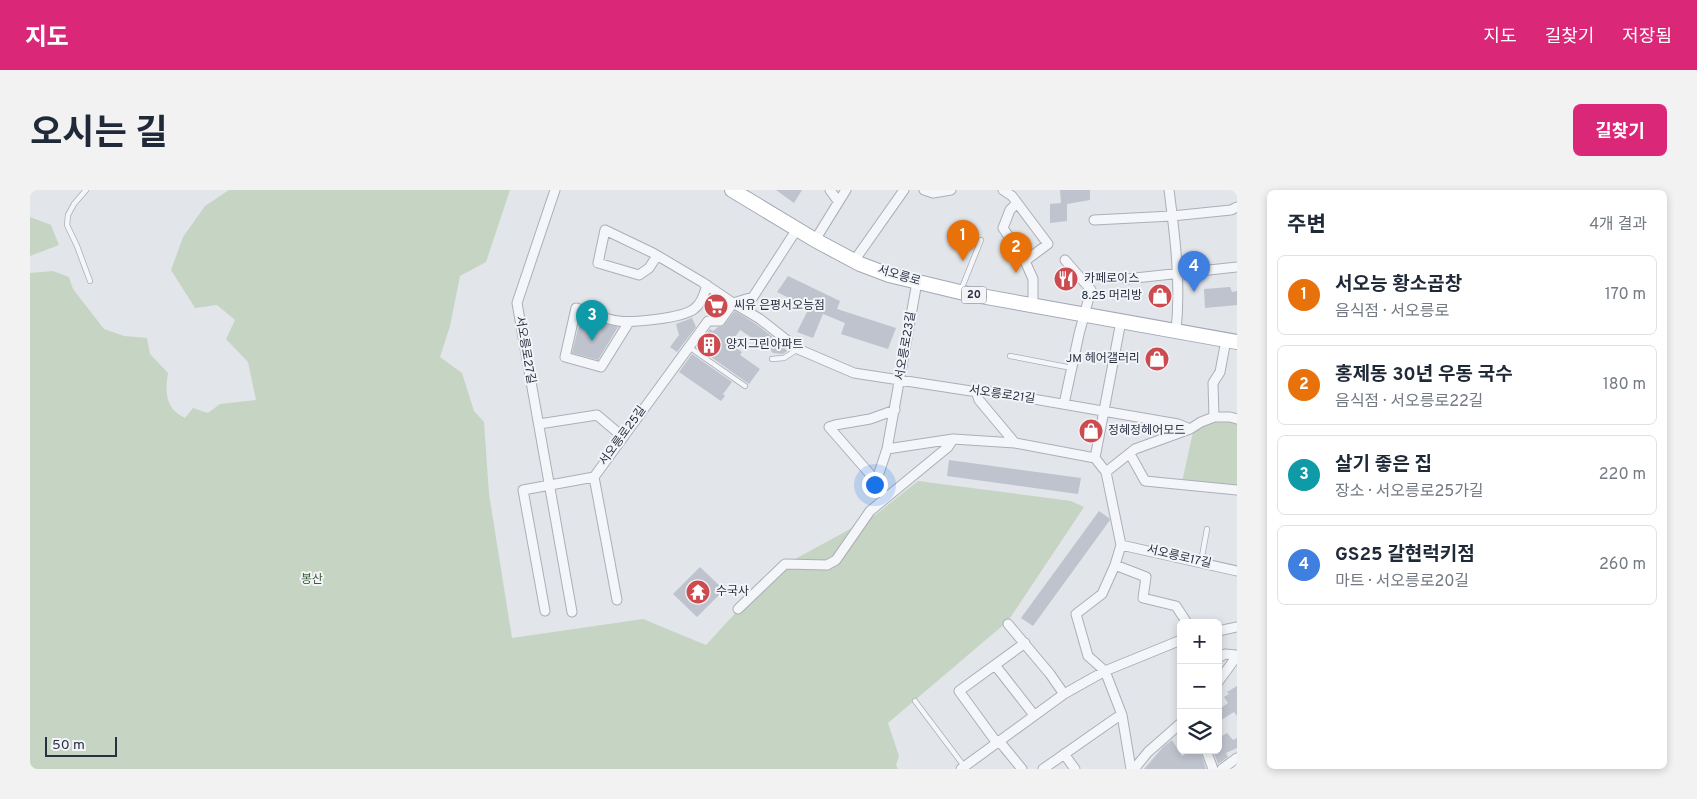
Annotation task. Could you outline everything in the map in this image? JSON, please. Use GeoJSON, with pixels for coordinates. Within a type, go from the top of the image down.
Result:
{"type":"FeatureCollection","features":[{"type":"Feature","properties":{"kind":"main road","name":"서오릉로"},"geometry":{"type":"LineString","coordinates":[[732,190],[815,240],[854,261],[889,275],[1032,306],[1231,340]]}},
{"type":"Feature","properties":{"kind":"street","name":"서오릉로27길"},"geometry":{"type":"LineString","coordinates":[[555,190],[516,303],[572,612]]}},
{"type":"Feature","properties":{"kind":"street"},"geometry":{"type":"LineString","coordinates":[[830,190],[838,201]]}},
{"type":"Feature","properties":{"kind":"street"},"geometry":{"type":"LineString","coordinates":[[815,240],[846,190]]}},
{"type":"Feature","properties":{"kind":"street"},"geometry":{"type":"LineString","coordinates":[[854,261],[904,190]]}},
{"type":"Feature","properties":{"kind":"street"},"geometry":{"type":"LineString","coordinates":[[924,190],[933,193],[952,190]]}},
{"type":"Feature","properties":{"kind":"street"},"geometry":{"type":"LineString","coordinates":[[1003,190],[1012,196],[1048,244],[1025,261]]}},
{"type":"Feature","properties":{"kind":"street"},"geometry":{"type":"LineString","coordinates":[[1169,190],[1179,307],[1176,331]]}},
{"type":"Feature","properties":{"kind":"street"},"geometry":{"type":"LineString","coordinates":[[1017,203],[1010,210],[1003,228],[1025,261],[1033,279],[1032,306]]}},
{"type":"Feature","properties":{"kind":"street"},"geometry":{"type":"LineString","coordinates":[[1094,220],[1172,216],[1230,210],[1237,207]]}},
{"type":"Feature","properties":{"kind":"street"},"geometry":{"type":"LineString","coordinates":[[657,256],[649,268],[639,275],[598,263],[605,230],[657,256],[707,285],[760,319],[798,349],[854,373],[899,379]]}},
{"type":"Feature","properties":{"kind":"street","name":"서오릉로25길"},"geometry":{"type":"LineString","coordinates":[[617,600],[594,476],[708,321],[720,321],[733,303],[753,297],[797,230]]}},
{"type":"Feature","properties":{"kind":"street"},"geometry":{"type":"LineString","coordinates":[[1064,260],[1091,290],[1064,404]]}},
{"type":"Feature","properties":{"kind":"street"},"geometry":{"type":"LineString","coordinates":[[1126,279],[1237,267]]}},
{"type":"Feature","properties":{"kind":"street","name":"서오릉로23길"},"geometry":{"type":"LineString","coordinates":[[876,482],[887,449],[895,410],[917,282]]}},
{"type":"Feature","properties":{"kind":"street"},"geometry":{"type":"LineString","coordinates":[[629,322],[601,367],[565,357],[576,308],[616,321],[629,322],[639,323],[693,310],[703,299],[707,285]]}},
{"type":"Feature","properties":{"kind":"street"},"geometry":{"type":"LineString","coordinates":[[1095,458],[1121,321]]}},
{"type":"Feature","properties":{"kind":"street"},"geometry":{"type":"LineString","coordinates":[[1214,417],[1213,383],[1220,372],[1231,340]]}},
{"type":"Feature","properties":{"kind":"street","name":"서오릉로21길"},"geometry":{"type":"LineString","coordinates":[[899,379],[1064,404],[1178,424],[1190,429]]}},
{"type":"Feature","properties":{"kind":"street"},"geometry":{"type":"LineString","coordinates":[[976,391],[978,400],[1015,443]]}},
{"type":"Feature","properties":{"kind":"street"},"geometry":{"type":"LineString","coordinates":[[886,498],[870,474],[829,427],[870,419],[895,410]]}},
{"type":"Feature","properties":{"kind":"street"},"geometry":{"type":"LineString","coordinates":[[538,424],[597,415],[623,437]]}},
{"type":"Feature","properties":{"kind":"street"},"geometry":{"type":"LineString","coordinates":[[1106,472],[1135,449],[1190,429],[1201,422],[1214,417],[1237,419]]}},
{"type":"Feature","properties":{"kind":"street"},"geometry":{"type":"LineString","coordinates":[[738,609],[784,564],[827,565],[836,560],[870,511],[948,446],[953,439]]}},
{"type":"Feature","properties":{"kind":"street"},"geometry":{"type":"LineString","coordinates":[[887,449],[953,439],[1015,443],[1095,458],[1106,472],[1122,545],[1102,594],[1076,614],[1088,656],[1105,671],[1122,715],[1132,769]]}},
{"type":"Feature","properties":{"kind":"street"},"geometry":{"type":"LineString","coordinates":[[1130,454],[1145,481],[1237,490]]}},
{"type":"Feature","properties":{"kind":"street"},"geometry":{"type":"LineString","coordinates":[[545,611],[523,490],[594,476]]}},
{"type":"Feature","properties":{"kind":"street","name":"서오릉로17길"},"geometry":{"type":"LineString","coordinates":[[1122,545],[1237,571]]}},
{"type":"Feature","properties":{"kind":"street"},"geometry":{"type":"LineString","coordinates":[[1115,565],[1146,576],[1143,598],[1176,606],[1184,619]]}},
{"type":"Feature","properties":{"kind":"street"},"geometry":{"type":"LineString","coordinates":[[1008,624],[1050,674],[1064,694]]}},
{"type":"Feature","properties":{"kind":"street"},"geometry":{"type":"LineString","coordinates":[[1222,630],[1237,627]]}},
{"type":"Feature","properties":{"kind":"street"},"geometry":{"type":"LineString","coordinates":[[963,768],[1064,694],[1105,671],[1177,642]]}},
{"type":"Feature","properties":{"kind":"street"},"geometry":{"type":"LineString","coordinates":[[1022,769],[999,741],[994,739],[959,691],[1025,643]]}},
{"type":"Feature","properties":{"kind":"street"},"geometry":{"type":"LineString","coordinates":[[1222,656],[1225,654],[1237,656],[1222,677]]}},
{"type":"Feature","properties":{"kind":"street"},"geometry":{"type":"LineString","coordinates":[[996,665],[1034,716]]}},
{"type":"Feature","properties":{"kind":"street"},"geometry":{"type":"LineString","coordinates":[[1043,769],[1122,715]]}},
{"type":"Feature","properties":{"kind":"street"},"geometry":{"type":"LineString","coordinates":[[1132,769],[1177,727]]}},
{"type":"Feature","properties":{"kind":"street"},"geometry":{"type":"LineString","coordinates":[[1064,754],[1074,769]]}},
{"type":"Feature","properties":{"kind":"street"},"geometry":{"type":"LineString","coordinates":[[1208,754],[1214,769]]}},
{"type":"Feature","properties":{"kind":"street"},"geometry":{"type":"LineString","coordinates":[[1222,769],[1237,758]]}},
{"type":"Feature","properties":{"kind":"lane"},"geometry":{"type":"LineString","coordinates":[[86,190],[68,214],[67,225],[90,281]]}},
{"type":"Feature","properties":{"kind":"lane"},"geometry":{"type":"LineString","coordinates":[[961,292],[981,240]]}},
{"type":"Feature","properties":{"kind":"lane"},"geometry":{"type":"LineString","coordinates":[[689,347],[745,386]]}},
{"type":"Feature","properties":{"kind":"lane"},"geometry":{"type":"LineString","coordinates":[[772,358],[784,358],[798,349]]}},
{"type":"Feature","properties":{"kind":"lane"},"geometry":{"type":"LineString","coordinates":[[1010,356],[1072,368]]}},
{"type":"Feature","properties":{"kind":"lane"},"geometry":{"type":"LineString","coordinates":[[1201,562],[1208,529]]}},
{"type":"Feature","properties":{"kind":"lane"},"geometry":{"type":"LineString","coordinates":[[915,702],[963,768]]}},
{"type":"Feature","properties":{"kind":"green space","name":"봉산"},"geometry":{"type":"Polygon","coordinates":[[[229,190],[510,190],[486,262],[460,276],[450,326],[440,357],[462,373],[474,411],[484,422],[489,494],[512,638],[643,619],[706,645],[775,570],[874,516],[918,481],[1071,501],[1084,507],[1008,621],[888,723],[899,756],[896,765],[898,769],[30,769],[30,273],[53,271],[69,277],[73,289],[104,329],[124,336],[147,338],[150,354],[168,373],[167,393],[170,405],[173,410],[185,418],[193,408],[208,413],[220,404],[256,400],[248,362],[226,339],[235,320],[217,305],[195,308],[171,270],[183,237],[205,206],[229,190]]]}},
{"type":"Feature","properties":{"kind":"green space"},"geometry":{"type":"Polygon","coordinates":[[[30,217],[51,225],[59,245],[30,256],[30,217]]]}},
{"type":"Feature","properties":{"kind":"green space"},"geometry":{"type":"Polygon","coordinates":[[[1215,420],[1237,422],[1237,488],[1182,482],[1193,432],[1215,420]]]}},
{"type":"Feature","properties":{"kind":"building"},"geometry":{"type":"Polygon","coordinates":[[[776,190],[802,190],[794,203],[776,190]]]}},
{"type":"Feature","properties":{"kind":"building"},"geometry":{"type":"Polygon","coordinates":[[[1060,190],[1090,190],[1090,200],[1067,204],[1067,221],[1050,223],[1050,204],[1061,203],[1060,190]]]}},
{"type":"Feature","properties":{"kind":"building"},"geometry":{"type":"Polygon","coordinates":[[[788,276],[840,301],[837,309],[896,328],[888,349],[841,334],[845,323],[823,314],[813,338],[797,332],[809,308],[777,292],[788,276]]]}},
{"type":"Feature","properties":{"kind":"building"},"geometry":{"type":"Polygon","coordinates":[[[1230,287],[1232,292],[1237,291],[1237,305],[1205,308],[1204,289],[1230,287]]]}},
{"type":"Feature","properties":{"kind":"building","name":"씨유 은평서오능점"},"geometry":{"type":"Polygon","coordinates":[[[713,297],[724,305],[717,315],[706,307],[713,297]]]}},
{"type":"Feature","properties":{"kind":"building"},"geometry":{"type":"Polygon","coordinates":[[[735,311],[756,324],[787,351],[783,354],[773,353],[768,347],[767,349],[755,338],[740,330],[730,344],[742,352],[740,355],[760,369],[749,384],[697,347],[710,329],[713,331],[723,326],[735,311]]]}},
{"type":"Feature","properties":{"kind":"building"},"geometry":{"type":"Polygon","coordinates":[[[581,316],[618,327],[598,360],[572,353],[581,316]]]}},
{"type":"Feature","properties":{"kind":"building"},"geometry":{"type":"Polygon","coordinates":[[[692,318],[696,327],[677,352],[670,347],[679,335],[676,324],[692,318]]]}},
{"type":"Feature","properties":{"kind":"building"},"geometry":{"type":"Polygon","coordinates":[[[692,354],[732,382],[723,394],[725,396],[721,401],[679,372],[692,354]]]}},
{"type":"Feature","properties":{"kind":"building"},"geometry":{"type":"Polygon","coordinates":[[[949,460],[1081,478],[1078,494],[947,476],[949,460]]]}},
{"type":"Feature","properties":{"kind":"building"},"geometry":{"type":"Polygon","coordinates":[[[1099,511],[1110,520],[1033,626],[1021,618],[1099,511]]]}},
{"type":"Feature","properties":{"kind":"building","name":"수국사"},"geometry":{"type":"Polygon","coordinates":[[[700,567],[724,590],[697,617],[673,594],[700,567]]]}},
{"type":"Feature","properties":{"kind":"building"},"geometry":{"type":"Polygon","coordinates":[[[1237,686],[1237,716],[1234,712],[1222,720],[1222,707],[1228,703],[1224,697],[1229,694],[1227,692],[1237,686]]]}},
{"type":"Feature","properties":{"kind":"building"},"geometry":{"type":"Polygon","coordinates":[[[1227,733],[1233,740],[1237,738],[1237,748],[1226,753],[1228,757],[1218,764],[1214,754],[1222,754],[1222,736],[1227,733]]]}},
{"type":"Feature","properties":{"kind":"building"},"geometry":{"type":"Polygon","coordinates":[[[1172,740],[1177,748],[1177,754],[1182,756],[1185,754],[1201,754],[1206,769],[1144,769],[1164,746],[1172,740]]]}},
{"type":"Feature","properties":{"kind":"place","name":"서오능 황소곱창"},"geometry":{"type":"Point","coordinates":[963,261]}},
{"type":"Feature","properties":{"kind":"place","name":"홍제동 30년 우동 국수"},"geometry":{"type":"Point","coordinates":[1016,273]}},
{"type":"Feature","properties":{"kind":"place","name":"카페로이스"},"geometry":{"type":"Point","coordinates":[1066,279]}},
{"type":"Feature","properties":{"kind":"place","name":"GS25 갈현럭키점"},"geometry":{"type":"Point","coordinates":[1194,292]}},
{"type":"Feature","properties":{"kind":"place","name":"8.25 머리방"},"geometry":{"type":"Point","coordinates":[1160,296]}},
{"type":"Feature","properties":{"kind":"place","name":"씨유 은평서오능점"},"geometry":{"type":"Point","coordinates":[716,306]}},
{"type":"Feature","properties":{"kind":"place","name":"살기 좋은 집"},"geometry":{"type":"Point","coordinates":[592,341]}},
{"type":"Feature","properties":{"kind":"place","name":"양지그린아파트"},"geometry":{"type":"Point","coordinates":[709,345]}},
{"type":"Feature","properties":{"kind":"place","name":"JM 헤어갤러리"},"geometry":{"type":"Point","coordinates":[1157,359]}},
{"type":"Feature","properties":{"kind":"place","name":"정혜정헤어모드"},"geometry":{"type":"Point","coordinates":[1091,431]}},
{"type":"Feature","properties":{"kind":"place","name":"수국사"},"geometry":{"type":"Point","coordinates":[698,592]}}]}
